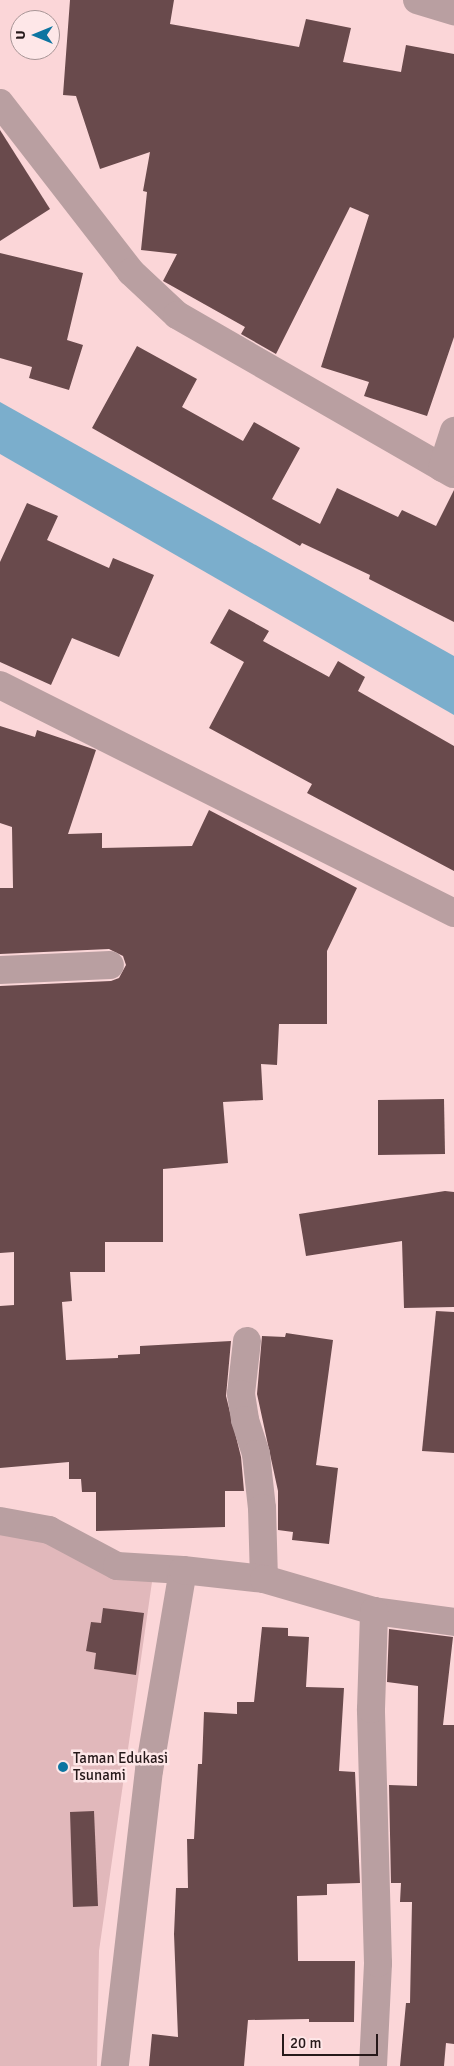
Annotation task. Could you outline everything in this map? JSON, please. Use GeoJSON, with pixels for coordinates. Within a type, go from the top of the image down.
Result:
{"type":"FeatureCollection","features":[{"type":"Feature","properties":{"kind":"street"},"geometry":{"type":"LineString","coordinates":[[417,0],[454,9]]}},
{"type":"Feature","properties":{"kind":"street"},"geometry":{"type":"LineString","coordinates":[[0,103],[131,272],[177,315],[448,471],[454,431]]}},
{"type":"Feature","properties":{"kind":"street"},"geometry":{"type":"LineString","coordinates":[[0,685],[454,914]]}},
{"type":"Feature","properties":{"kind":"street"},"geometry":{"type":"LineString","coordinates":[[0,970],[110,965]]}},
{"type":"Feature","properties":{"kind":"street"},"geometry":{"type":"LineString","coordinates":[[247,1341],[241,1394],[257,1463],[262,1508],[264,1580]]}},
{"type":"Feature","properties":{"kind":"street"},"geometry":{"type":"LineString","coordinates":[[0,1521],[30,1524],[49,1530],[117,1566],[183,1570],[264,1580],[374,1611],[454,1622]]}},
{"type":"Feature","properties":{"kind":"street"},"geometry":{"type":"LineString","coordinates":[[115,2066],[149,1770],[183,1570]]}},
{"type":"Feature","properties":{"kind":"street"},"geometry":{"type":"LineString","coordinates":[[373,2066],[378,1963],[371,1709],[374,1611]]}},
{"type":"Feature","properties":{"kind":"shaded area","name":"Taman Edukasi Tsunami"},"geometry":{"type":"Polygon","coordinates":[[[27,1530],[82,1561],[152,1582],[99,1951],[97,2066],[0,2066],[0,1533],[27,1530]]]}},
{"type":"Feature","properties":{"kind":"water"},"geometry":{"type":"Polygon","coordinates":[[[0,402],[454,656],[454,715],[0,454],[0,402]]]}},
{"type":"Feature","properties":{"kind":"building"},"geometry":{"type":"Polygon","coordinates":[[[70,0],[174,0],[170,24],[299,47],[306,19],[351,28],[343,62],[401,72],[406,45],[454,54],[454,337],[427,416],[364,396],[369,382],[321,367],[369,215],[350,207],[276,354],[241,334],[245,327],[163,281],[177,254],[141,250],[147,192],[143,191],[150,152],[100,169],[76,96],[63,95],[70,0]]]}},
{"type":"Feature","properties":{"kind":"building"},"geometry":{"type":"Polygon","coordinates":[[[0,130],[50,209],[0,241],[0,130]]]}},
{"type":"Feature","properties":{"kind":"building"},"geometry":{"type":"Polygon","coordinates":[[[0,253],[83,273],[67,340],[83,345],[69,390],[29,378],[32,367],[0,358],[0,253]]]}},
{"type":"Feature","properties":{"kind":"building"},"geometry":{"type":"Polygon","coordinates":[[[137,346],[197,379],[182,407],[243,441],[254,422],[300,448],[272,499],[320,524],[337,488],[398,517],[402,510],[436,526],[454,490],[454,622],[369,579],[370,575],[302,543],[300,546],[92,428],[137,346]]]}},
{"type":"Feature","properties":{"kind":"building"},"geometry":{"type":"Polygon","coordinates":[[[27,503],[58,516],[47,540],[109,568],[113,558],[154,575],[119,657],[72,638],[51,685],[0,662],[0,562],[27,503]]]}},
{"type":"Feature","properties":{"kind":"building"},"geometry":{"type":"Polygon","coordinates":[[[229,609],[269,631],[263,641],[329,677],[338,661],[365,677],[358,691],[454,746],[454,871],[307,793],[312,784],[209,728],[244,662],[210,643],[229,609]]]}},
{"type":"Feature","properties":{"kind":"building"},"geometry":{"type":"Polygon","coordinates":[[[0,726],[35,737],[37,730],[96,750],[68,834],[102,833],[102,848],[192,846],[209,810],[357,888],[327,951],[327,1024],[279,1024],[277,1065],[261,1064],[263,1100],[223,1102],[228,1163],[163,1169],[163,1242],[105,1242],[105,1272],[70,1272],[72,1301],[62,1302],[66,1360],[118,1358],[118,1355],[140,1354],[140,1346],[231,1341],[226,1396],[241,1457],[244,1491],[225,1491],[225,1527],[96,1531],[96,1492],[82,1492],[81,1479],[69,1479],[69,1462],[0,1468],[0,1306],[14,1305],[14,1252],[0,1253],[0,986],[111,981],[119,978],[126,965],[123,956],[109,949],[0,954],[0,888],[13,888],[12,827],[0,823],[0,726]]]}},
{"type":"Feature","properties":{"kind":"building"},"geometry":{"type":"Polygon","coordinates":[[[444,1099],[445,1154],[378,1155],[378,1100],[444,1099]]]}},
{"type":"Feature","properties":{"kind":"building"},"geometry":{"type":"Polygon","coordinates":[[[445,1191],[454,1192],[454,1307],[404,1308],[402,1241],[306,1256],[299,1214],[445,1191]]]}},
{"type":"Feature","properties":{"kind":"building"},"geometry":{"type":"Polygon","coordinates":[[[436,1311],[454,1312],[454,1453],[422,1451],[436,1311]]]}},
{"type":"Feature","properties":{"kind":"building"},"geometry":{"type":"Polygon","coordinates":[[[286,1333],[333,1340],[316,1465],[338,1468],[329,1544],[292,1540],[293,1532],[278,1530],[278,1491],[257,1394],[262,1336],[285,1337],[286,1333]]]}},
{"type":"Feature","properties":{"kind":"building"},"geometry":{"type":"Polygon","coordinates":[[[103,1608],[144,1613],[136,1675],[94,1669],[96,1653],[86,1651],[91,1622],[101,1623],[103,1608]]]}},
{"type":"Feature","properties":{"kind":"building"},"geometry":{"type":"Polygon","coordinates":[[[262,1627],[288,1628],[288,1636],[309,1637],[306,1687],[344,1688],[339,1771],[355,1772],[360,1883],[327,1884],[327,1895],[297,1896],[298,1961],[355,1961],[354,2022],[309,2022],[309,2019],[248,2020],[244,2066],[149,2066],[152,2034],[178,2037],[174,1934],[176,1888],[188,1888],[187,1839],[194,1839],[198,1764],[202,1764],[204,1712],[237,1714],[237,1702],[254,1702],[262,1627]]]}},
{"type":"Feature","properties":{"kind":"building"},"geometry":{"type":"Polygon","coordinates":[[[389,1629],[453,1637],[443,1725],[454,1725],[454,2044],[446,2043],[444,2066],[400,2066],[406,2003],[410,2003],[412,1902],[400,1902],[401,1883],[391,1883],[389,1785],[417,1786],[418,1686],[387,1682],[389,1629]]]}},
{"type":"Feature","properties":{"kind":"building"},"geometry":{"type":"Polygon","coordinates":[[[94,1811],[98,1906],[73,1907],[70,1812],[94,1811]]]}},
{"type":"Feature","properties":{"kind":"place","name":"Taman Edukasi Tsunami"},"geometry":{"type":"Point","coordinates":[63,1767]}}]}
